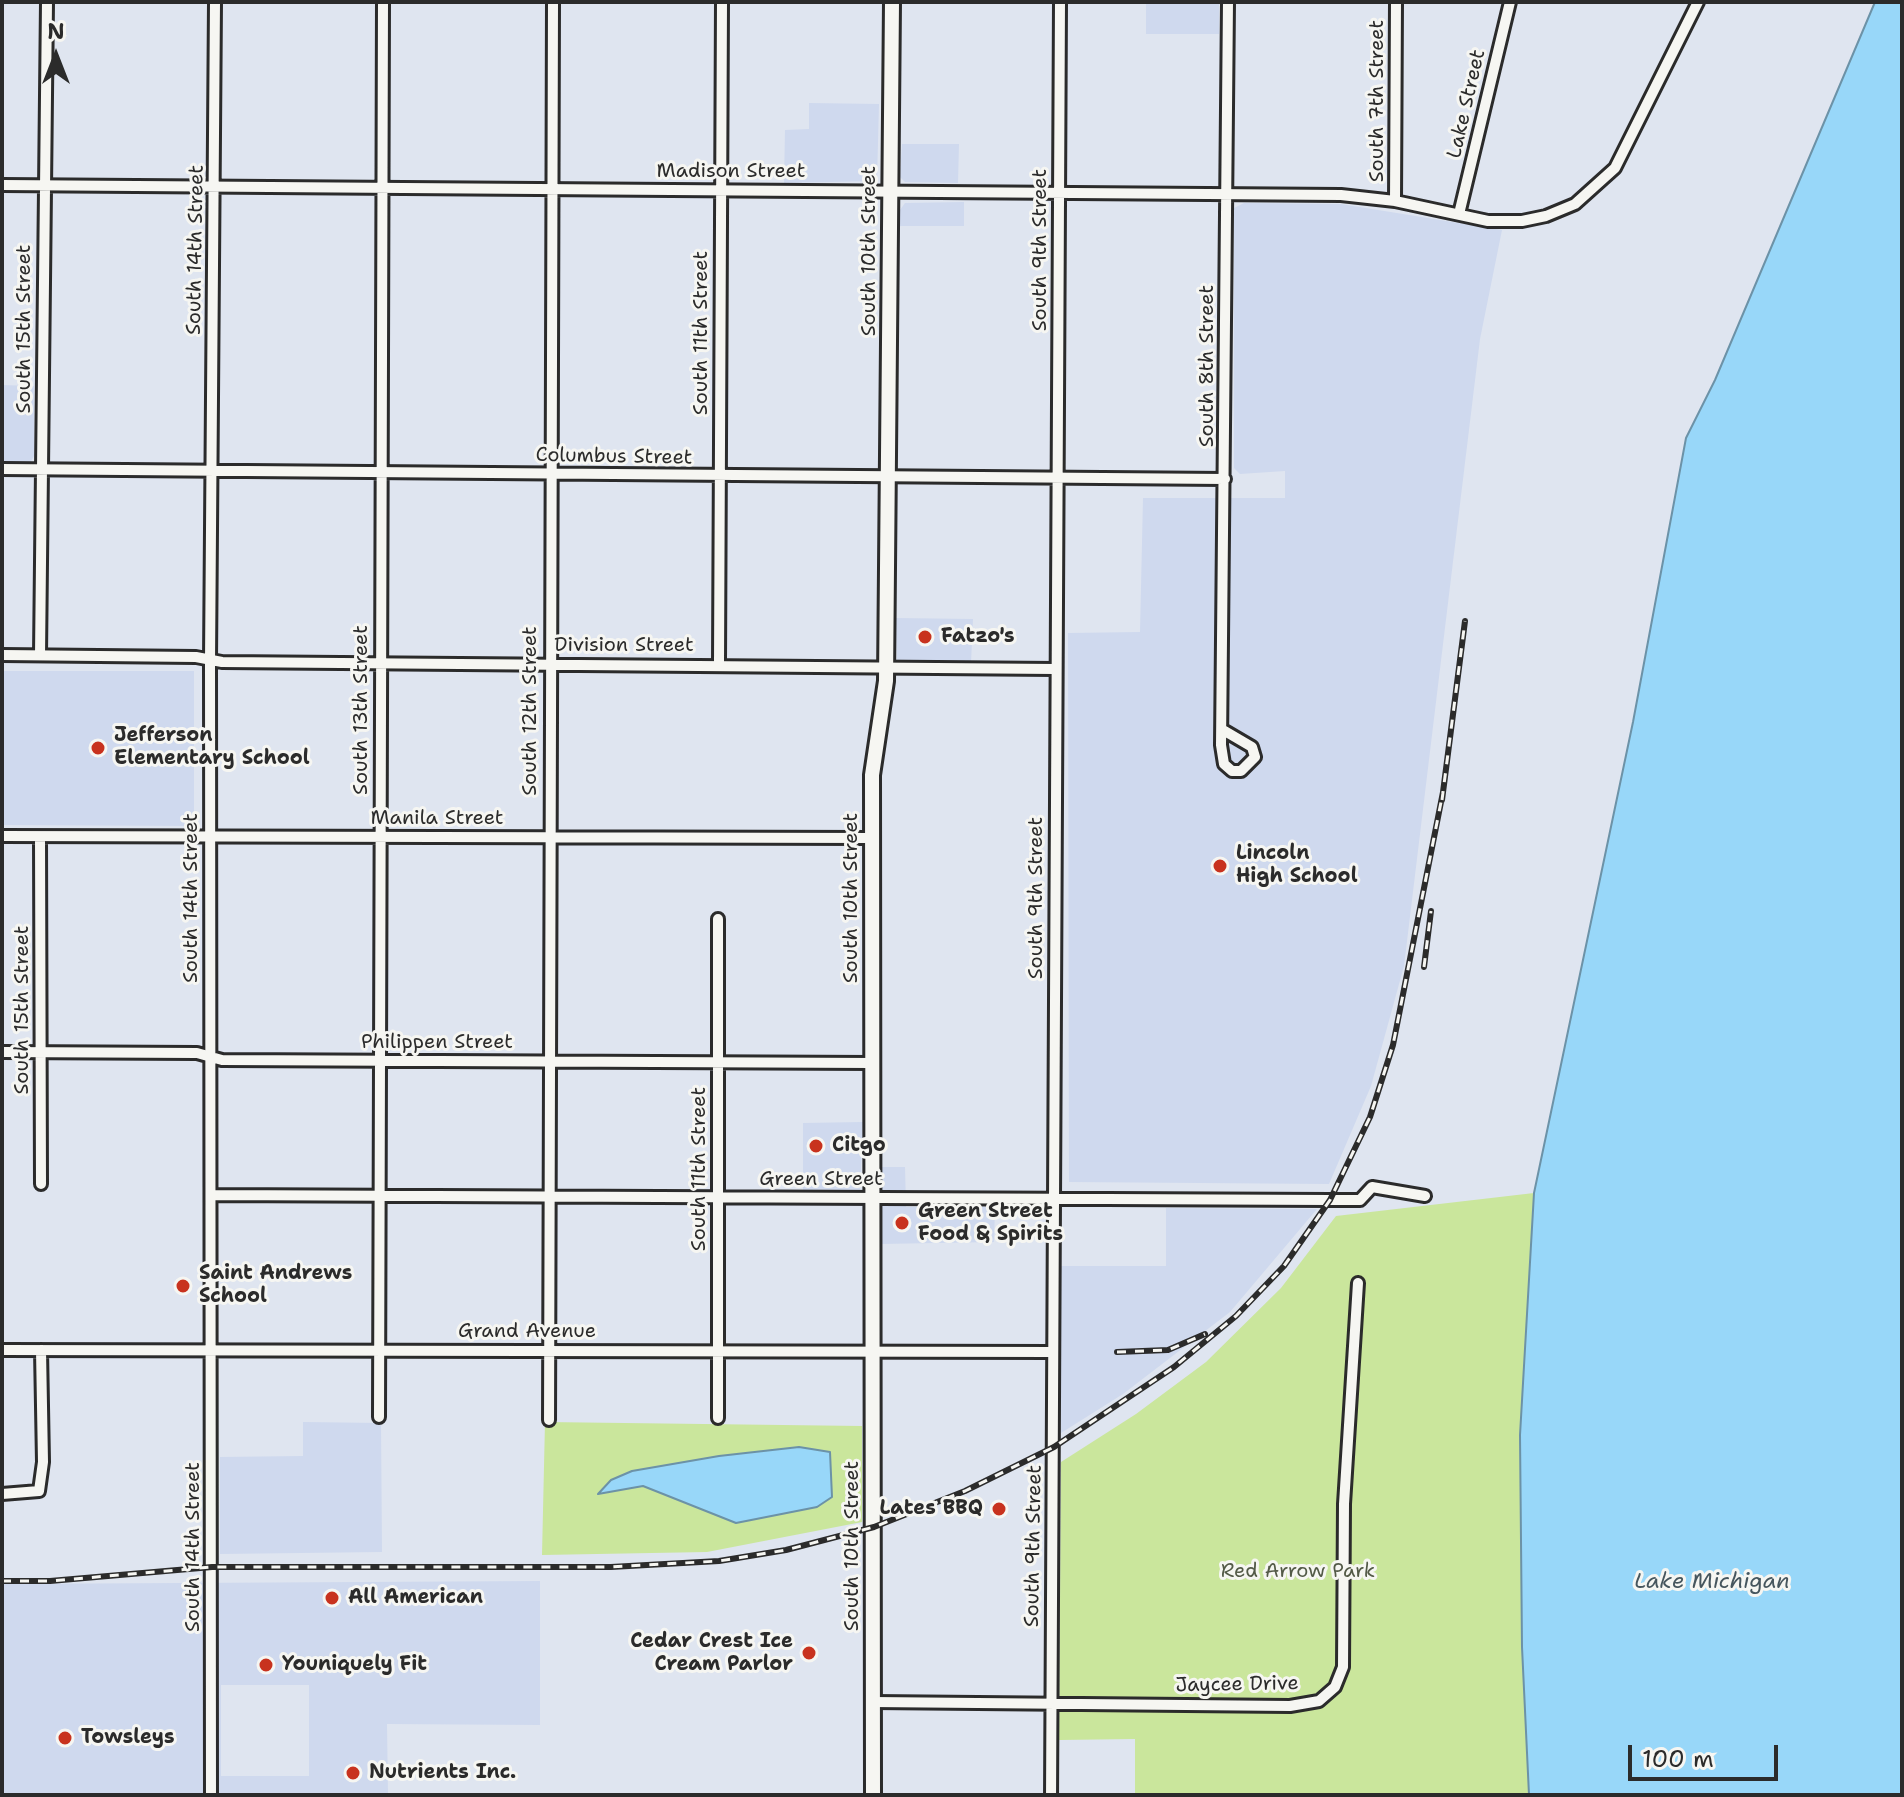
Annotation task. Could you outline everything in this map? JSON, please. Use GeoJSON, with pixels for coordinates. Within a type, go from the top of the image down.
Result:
{"type":"FeatureCollection","features":[{"type":"Feature","properties":{"kind":"street","name":"South 15th Street"},"geometry":{"type":"LineString","coordinates":[[40,655],[47,2]]}},
{"type":"Feature","properties":{"kind":"street","name":"South 14th Street"},"geometry":{"type":"LineString","coordinates":[[211,1795],[210,660],[215,2]]}},
{"type":"Feature","properties":{"kind":"street","name":"South 13th Street"},"geometry":{"type":"LineString","coordinates":[[379,1417],[383,2]]}},
{"type":"Feature","properties":{"kind":"street","name":"South 12th Street"},"geometry":{"type":"LineString","coordinates":[[549,1420],[549,474],[553,2]]}},
{"type":"Feature","properties":{"kind":"street","name":"South 11th Street"},"geometry":{"type":"LineString","coordinates":[[719,663],[722,2]]}},
{"type":"Feature","properties":{"kind":"street","name":"South 10th Street"},"geometry":{"type":"LineString","coordinates":[[873,1795],[872,775],[886,666],[892,2]]}},
{"type":"Feature","properties":{"kind":"street","name":"South 9th Street"},"geometry":{"type":"LineString","coordinates":[[1051,1795],[1060,2]]}},
{"type":"Feature","properties":{"kind":"street","name":"South 8th Street"},"geometry":{"type":"LineString","coordinates":[[1223,730],[1228,2]]}},
{"type":"Feature","properties":{"kind":"street","name":"South 7th Street"},"geometry":{"type":"LineString","coordinates":[[1395,201],[1396,2]]}},
{"type":"Feature","properties":{"kind":"street","name":"Lake Street"},"geometry":{"type":"LineString","coordinates":[[1459,214],[1510,2]]}},
{"type":"Feature","properties":{"kind":"street","name":"Madison Street"},"geometry":{"type":"LineString","coordinates":[[2,185],[1341,195],[1395,201],[1493,221],[1533,219],[1570,207],[1592,192],[1615,168],[1698,2]]}},
{"type":"Feature","properties":{"kind":"street","name":"Columbus Street"},"geometry":{"type":"LineString","coordinates":[[2,469],[1225,479]]}},
{"type":"Feature","properties":{"kind":"street","name":"Division Street"},"geometry":{"type":"LineString","coordinates":[[2,655],[379,663],[719,663],[1055,669]]}},
{"type":"Feature","properties":{"kind":"street","name":"Manila Street"},"geometry":{"type":"LineString","coordinates":[[2,836],[872,838]]}},
{"type":"Feature","properties":{"kind":"street","name":"South 15th Street"},"geometry":{"type":"LineString","coordinates":[[40,837],[41,1184]]}},
{"type":"Feature","properties":{"kind":"street","name":"South 11th Street"},"geometry":{"type":"LineString","coordinates":[[718,919],[718,1418]]}},
{"type":"Feature","properties":{"kind":"street","name":"Philippen Street"},"geometry":{"type":"LineString","coordinates":[[2,1052],[197,1053],[222,1060],[379,1062],[872,1063]]}},
{"type":"Feature","properties":{"kind":"street","name":"Green Street"},"geometry":{"type":"LineString","coordinates":[[211,1195],[1360,1200],[1372,1187],[1425,1196]]}},
{"type":"Feature","properties":{"kind":"street","name":"Jaycee Drive"},"geometry":{"type":"LineString","coordinates":[[873,1702],[1290,1706],[1319,1701],[1335,1687],[1343,1667],[1346,1629],[1344,1504],[1358,1283]]}},
{"type":"Feature","properties":{"kind":"street","name":"Grand Avenue"},"geometry":{"type":"LineString","coordinates":[[2,1350],[1053,1352]]}},
{"type":"Feature","properties":{"kind":"street"},"geometry":{"type":"LineString","coordinates":[[2,1494],[39,1491],[43,1462],[41,1350]]}},
{"type":"Feature","properties":{"kind":"shaded area"},"geometry":{"type":"Polygon","coordinates":[[[1146,2],[1219,2],[1219,34],[1146,34],[1146,2]]]}},
{"type":"Feature","properties":{"kind":"shaded area"},"geometry":{"type":"Polygon","coordinates":[[[809,103],[879,104],[877,181],[784,183],[785,130],[809,129],[809,103]]]}},
{"type":"Feature","properties":{"kind":"shaded area"},"geometry":{"type":"Polygon","coordinates":[[[902,144],[959,144],[958,183],[905,182],[900,177],[902,144]]]}},
{"type":"Feature","properties":{"kind":"shaded area"},"geometry":{"type":"Polygon","coordinates":[[[964,202],[964,226],[900,226],[900,210],[905,203],[964,202]]]}},
{"type":"Feature","properties":{"kind":"shaded area","name":"Lincoln High School"},"geometry":{"type":"Polygon","coordinates":[[[1244,203],[1341,204],[1502,230],[1480,339],[1404,966],[1371,1086],[1329,1184],[1069,1182],[1068,633],[1140,632],[1143,498],[1285,498],[1285,471],[1240,474],[1234,468],[1234,208],[1244,203]]]}},
{"type":"Feature","properties":{"kind":"shaded area"},"geometry":{"type":"Polygon","coordinates":[[[2,385],[34,386],[34,456],[30,463],[2,463],[2,385]]]}},
{"type":"Feature","properties":{"kind":"shaded area"},"geometry":{"type":"Polygon","coordinates":[[[896,618],[973,619],[971,663],[897,661],[896,618]]]}},
{"type":"Feature","properties":{"kind":"shaded area","name":"Jefferson Elementary School"},"geometry":{"type":"Polygon","coordinates":[[[2,671],[194,671],[194,826],[2,825],[2,671]]]}},
{"type":"Feature","properties":{"kind":"shaded area"},"geometry":{"type":"Polygon","coordinates":[[[863,1122],[860,1190],[803,1191],[803,1123],[863,1122]]]}},
{"type":"Feature","properties":{"kind":"shaded area"},"geometry":{"type":"Polygon","coordinates":[[[880,1167],[905,1167],[906,1207],[995,1207],[994,1242],[880,1244],[880,1167]]]}},
{"type":"Feature","properties":{"kind":"shaded area"},"geometry":{"type":"Polygon","coordinates":[[[1166,1208],[1317,1209],[1230,1312],[1123,1394],[1061,1433],[1061,1266],[1166,1266],[1166,1208]]]}},
{"type":"Feature","properties":{"kind":"shaded area"},"geometry":{"type":"Polygon","coordinates":[[[303,1422],[381,1423],[382,1552],[220,1554],[220,1457],[303,1456],[303,1422]]]}},
{"type":"Feature","properties":{"kind":"shaded area"},"geometry":{"type":"Polygon","coordinates":[[[540,1581],[540,1725],[387,1724],[388,1795],[2,1795],[2,1584],[540,1581]],[[221,1685],[221,1776],[309,1776],[309,1685],[221,1685]]]}},
{"type":"Feature","properties":{"kind":"green space","name":"Red Arrow Park"},"geometry":{"type":"Polygon","coordinates":[[[1534,1193],[1520,1435],[1522,1647],[1529,1795],[1135,1795],[1135,1739],[1059,1740],[1061,1462],[1136,1414],[1206,1362],[1281,1288],[1336,1216],[1534,1193]]]}},
{"type":"Feature","properties":{"kind":"green space"},"geometry":{"type":"Polygon","coordinates":[[[545,1422],[862,1426],[862,1522],[707,1552],[542,1555],[545,1422]]]}},
{"type":"Feature","properties":{"kind":"water","name":"Lake Michigan"},"geometry":{"type":"Polygon","coordinates":[[[1875,2],[1902,2],[1902,1795],[1529,1795],[1522,1647],[1520,1435],[1534,1193],[1633,722],[1686,438],[1715,380],[1875,2]]]}},
{"type":"Feature","properties":{"kind":"water"},"geometry":{"type":"Polygon","coordinates":[[[799,1447],[830,1452],[832,1497],[817,1507],[736,1523],[643,1486],[598,1494],[611,1480],[632,1471],[719,1456],[799,1447]]]}},
{"type":"Feature","properties":{"kind":"railway"},"geometry":{"type":"LineString","coordinates":[[1442,800],[1465,621]]}},
{"type":"Feature","properties":{"kind":"railway"},"geometry":{"type":"LineString","coordinates":[[2,1581],[50,1581],[212,1567],[611,1567],[719,1561],[786,1550],[874,1527],[965,1491],[1054,1447],[1174,1367],[1236,1316],[1284,1266],[1330,1200],[1370,1117],[1393,1045],[1443,792]]}},
{"type":"Feature","properties":{"kind":"railway"},"geometry":{"type":"LineString","coordinates":[[1424,967],[1431,911]]}},
{"type":"Feature","properties":{"kind":"railway"},"geometry":{"type":"LineString","coordinates":[[1117,1352],[1168,1350],[1205,1334]]}},
{"type":"Feature","properties":{"kind":"place","name":"Fatzo's"},"geometry":{"type":"Point","coordinates":[925,637]}},
{"type":"Feature","properties":{"kind":"place","name":"Jefferson Elementary School"},"geometry":{"type":"Point","coordinates":[98,748]}},
{"type":"Feature","properties":{"kind":"place","name":"Lincoln High School"},"geometry":{"type":"Point","coordinates":[1220,866]}},
{"type":"Feature","properties":{"kind":"place","name":"Citgo"},"geometry":{"type":"Point","coordinates":[816,1146]}},
{"type":"Feature","properties":{"kind":"place","name":"Green Street Food & Spirits"},"geometry":{"type":"Point","coordinates":[902,1223]}},
{"type":"Feature","properties":{"kind":"place","name":"Saint Andrews School"},"geometry":{"type":"Point","coordinates":[183,1286]}},
{"type":"Feature","properties":{"kind":"place","name":"Lates BBQ"},"geometry":{"type":"Point","coordinates":[999,1509]}},
{"type":"Feature","properties":{"kind":"place","name":"All American"},"geometry":{"type":"Point","coordinates":[332,1598]}},
{"type":"Feature","properties":{"kind":"place","name":"Cedar Crest Ice Cream Parlor"},"geometry":{"type":"Point","coordinates":[809,1653]}},
{"type":"Feature","properties":{"kind":"place","name":"Youniquely Fit"},"geometry":{"type":"Point","coordinates":[266,1665]}},
{"type":"Feature","properties":{"kind":"place","name":"Towsleys"},"geometry":{"type":"Point","coordinates":[65,1738]}},
{"type":"Feature","properties":{"kind":"place","name":"Nutrients Inc."},"geometry":{"type":"Point","coordinates":[353,1773]}}]}
